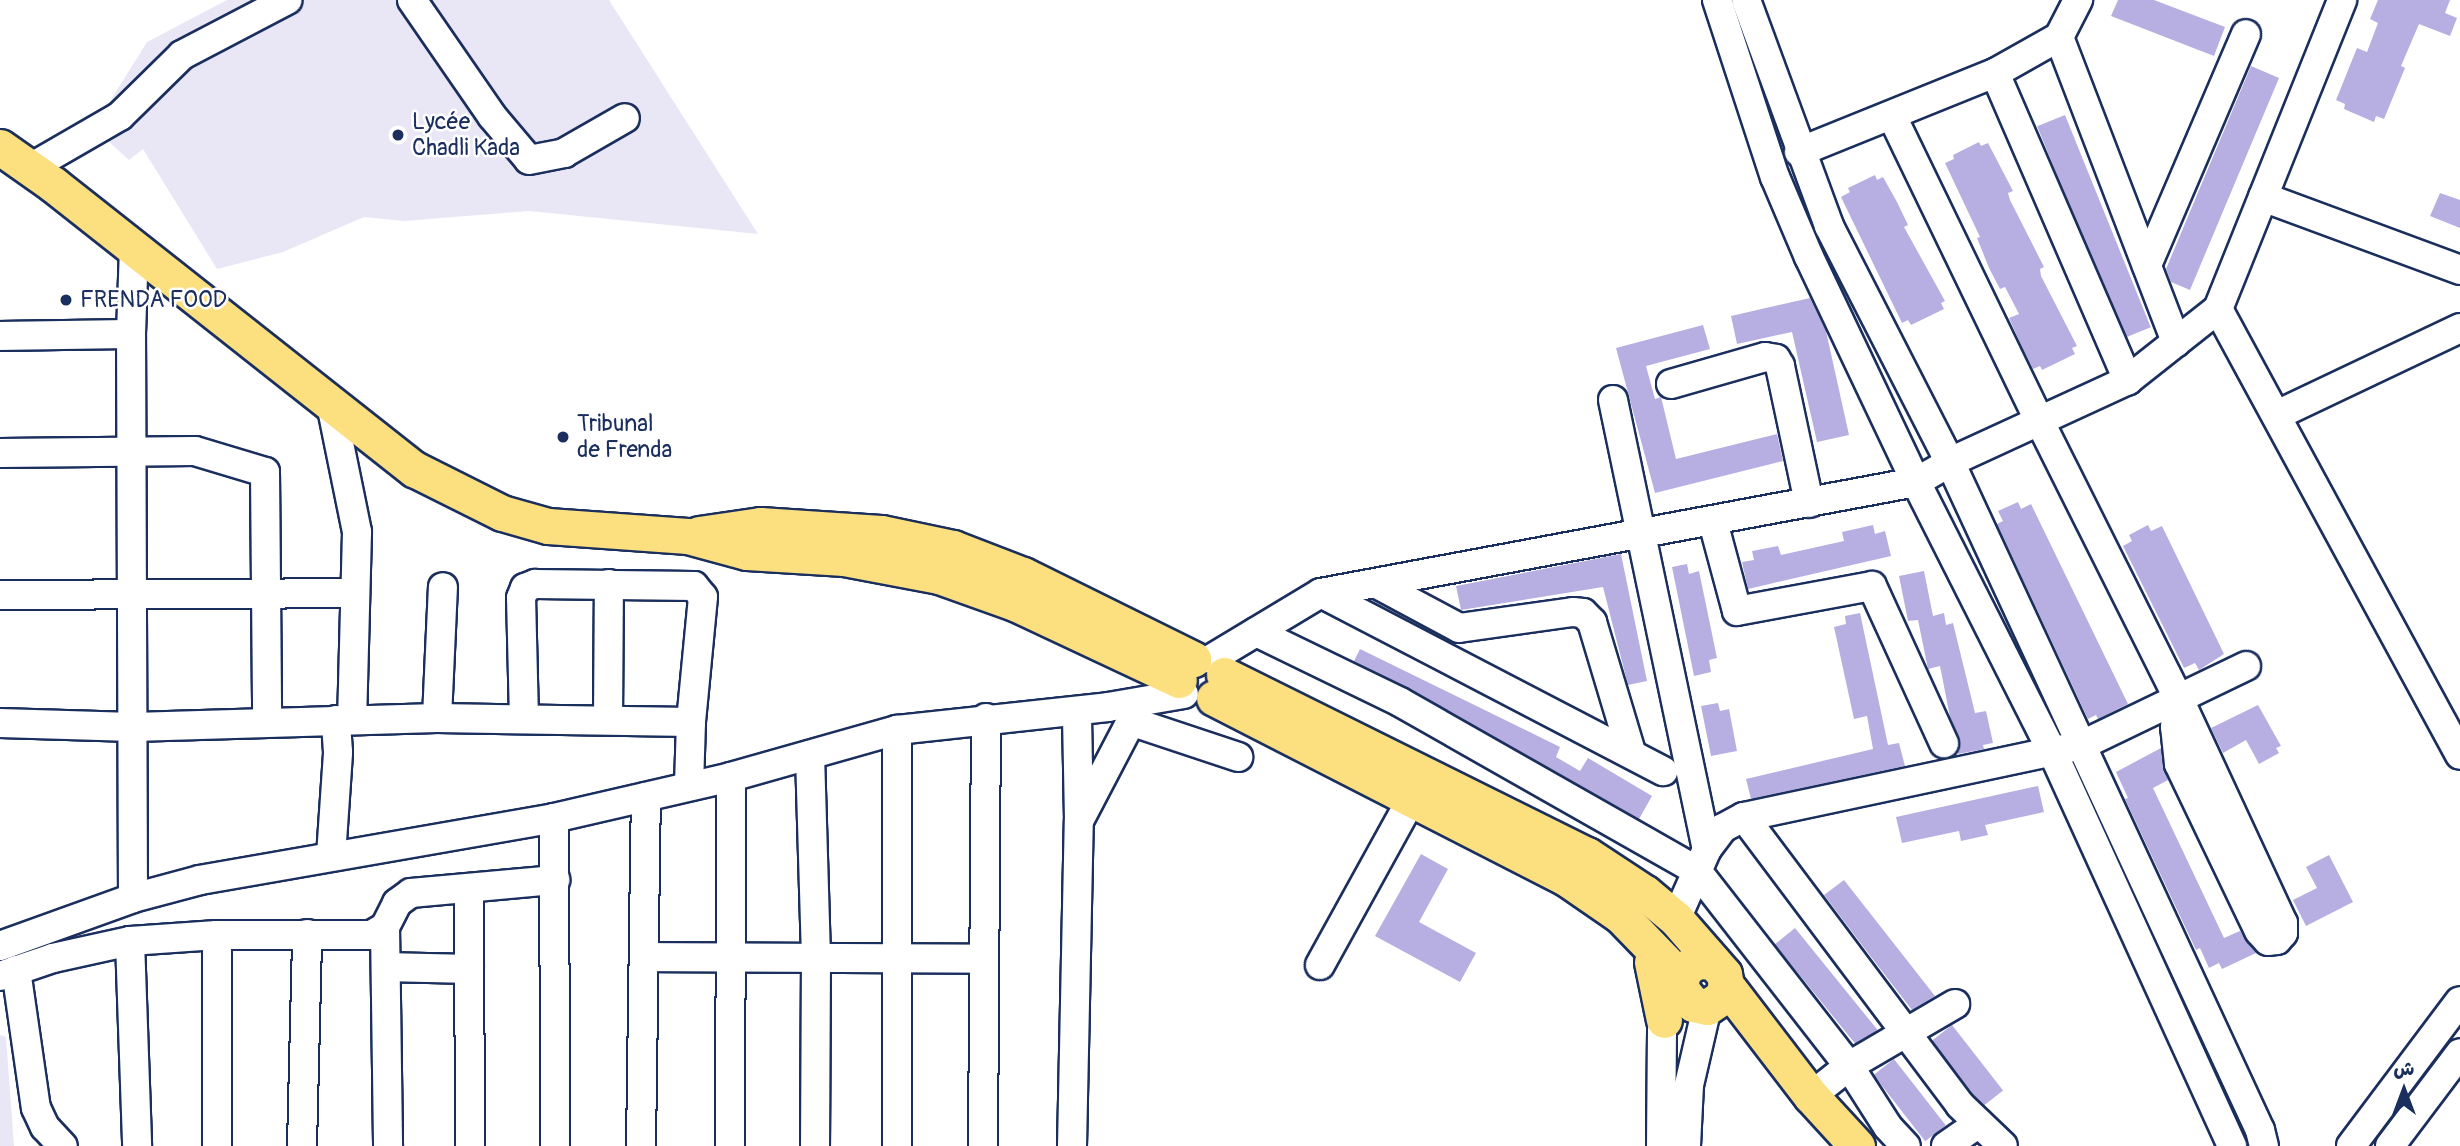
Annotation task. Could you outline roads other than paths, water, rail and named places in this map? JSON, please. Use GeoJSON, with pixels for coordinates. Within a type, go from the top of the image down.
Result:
{"type":"FeatureCollection","features":[{"type":"Feature","properties":{"kind":"main road"},"geometry":{"type":"LineString","coordinates":[[0,147],[414,469],[524,522],[688,536],[760,525],[881,533],[940,545],[1023,575],[1412,798],[1566,878],[1621,916],[1646,938],[1680,979],[1686,967],[1696,961],[1823,1146]]}},
{"type":"Feature","properties":{"kind":"main road"},"geometry":{"type":"LineString","coordinates":[[1201,678],[1587,855],[1645,893],[1676,919],[1714,990],[1857,1146]]}},
{"type":"Feature","properties":{"kind":"main road"},"geometry":{"type":"LineString","coordinates":[[1646,938],[1664,1020]]}},
{"type":"Feature","properties":{"kind":"street"},"geometry":{"type":"LineString","coordinates":[[30,169],[120,116],[182,55],[287,0]]}},
{"type":"Feature","properties":{"kind":"street"},"geometry":{"type":"LineString","coordinates":[[412,0],[492,117],[529,160],[564,153],[625,118]]}},
{"type":"Feature","properties":{"kind":"street"},"geometry":{"type":"LineString","coordinates":[[1717,0],[1775,177],[1809,257],[1916,482],[2053,753],[2232,1146]]}},
{"type":"Feature","properties":{"kind":"street"},"geometry":{"type":"LineString","coordinates":[[1746,0],[1799,152],[1829,226],[1950,462],[2260,1130],[2264,1146]]}},
{"type":"Feature","properties":{"kind":"street"},"geometry":{"type":"LineString","coordinates":[[1799,152],[1995,73],[2059,37],[2078,0]]}},
{"type":"Feature","properties":{"kind":"street"},"geometry":{"type":"LineString","coordinates":[[1079,820],[1137,712],[1201,678],[1256,632],[1321,593],[1916,482],[1950,462],[2128,380],[2218,309],[2342,0]]}},
{"type":"Feature","properties":{"kind":"street"},"geometry":{"type":"LineString","coordinates":[[2147,265],[2246,34]]}},
{"type":"Feature","properties":{"kind":"street"},"geometry":{"type":"LineString","coordinates":[[2059,37],[2176,342]]}},
{"type":"Feature","properties":{"kind":"street"},"geometry":{"type":"LineString","coordinates":[[1995,73],[2128,380]]}},
{"type":"Feature","properties":{"kind":"street"},"geometry":{"type":"LineString","coordinates":[[1892,116],[2040,422],[2178,697],[2283,923],[2283,933],[2277,940],[2268,941],[2259,932],[2179,764],[2175,727],[2178,697]]}},
{"type":"Feature","properties":{"kind":"street"},"geometry":{"type":"LineString","coordinates":[[2263,197],[2460,270]]}},
{"type":"Feature","properties":{"kind":"street"},"geometry":{"type":"LineString","coordinates":[[133,898],[131,334],[134,249]]}},
{"type":"Feature","properties":{"kind":"street"},"geometry":{"type":"LineString","coordinates":[[2218,309],[2460,755]]}},
{"type":"Feature","properties":{"kind":"street"},"geometry":{"type":"LineString","coordinates":[[2277,415],[2460,328]]}},
{"type":"Feature","properties":{"kind":"street"},"geometry":{"type":"LineString","coordinates":[[0,336],[131,334]]}},
{"type":"Feature","properties":{"kind":"street"},"geometry":{"type":"LineString","coordinates":[[1671,383],[1765,356],[1776,359],[1780,366],[1809,503]]}},
{"type":"Feature","properties":{"kind":"street"},"geometry":{"type":"LineString","coordinates":[[1613,400],[1641,532],[1702,860],[1849,1066],[1888,1127],[1906,1146]]}},
{"type":"Feature","properties":{"kind":"street"},"geometry":{"type":"LineString","coordinates":[[331,404],[357,532],[355,593],[344,720],[338,752],[331,856]]}},
{"type":"Feature","properties":{"kind":"street"},"geometry":{"type":"LineString","coordinates":[[0,453],[195,451],[265,472],[267,722]]}},
{"type":"Feature","properties":{"kind":"street"},"geometry":{"type":"LineString","coordinates":[[1713,522],[1737,611],[1872,586],[1944,743]]}},
{"type":"Feature","properties":{"kind":"street"},"geometry":{"type":"LineString","coordinates":[[524,719],[521,598],[525,588],[535,584],[691,585],[701,593],[689,786]]}},
{"type":"Feature","properties":{"kind":"street"},"geometry":{"type":"LineString","coordinates":[[608,719],[609,584]]}},
{"type":"Feature","properties":{"kind":"street"},"geometry":{"type":"LineString","coordinates":[[1377,584],[1460,628],[1573,612],[1583,614],[1592,622],[1632,752]]}},
{"type":"Feature","properties":{"kind":"street"},"geometry":{"type":"LineString","coordinates":[[437,718],[443,587]]}},
{"type":"Feature","properties":{"kind":"street"},"geometry":{"type":"LineString","coordinates":[[0,595],[355,593]]}},
{"type":"Feature","properties":{"kind":"street"},"geometry":{"type":"LineString","coordinates":[[1321,593],[1632,752],[1663,771]]}},
{"type":"Feature","properties":{"kind":"street"},"geometry":{"type":"LineString","coordinates":[[1256,632],[1400,702],[1702,860]]}},
{"type":"Feature","properties":{"kind":"street"},"geometry":{"type":"LineString","coordinates":[[1676,919],[1702,860],[1723,828],[1744,817],[2082,745],[2246,666]]}},
{"type":"Feature","properties":{"kind":"street"},"geometry":{"type":"LineString","coordinates":[[1072,1146],[1079,820],[1077,711]]}},
{"type":"Feature","properties":{"kind":"street"},"geometry":{"type":"LineString","coordinates":[[0,946],[133,898],[227,873],[554,818],[731,777],[897,730],[986,718],[1077,711],[1137,712],[1238,757]]}},
{"type":"Feature","properties":{"kind":"street"},"geometry":{"type":"LineString","coordinates":[[0,723],[133,727],[437,718],[691,722]]}},
{"type":"Feature","properties":{"kind":"street"},"geometry":{"type":"LineString","coordinates":[[983,1146],[986,718]]}},
{"type":"Feature","properties":{"kind":"street"},"geometry":{"type":"LineString","coordinates":[[897,730],[897,1146]]}},
{"type":"Feature","properties":{"kind":"street"},"geometry":{"type":"LineString","coordinates":[[810,755],[816,958],[816,1146]]}},
{"type":"Feature","properties":{"kind":"street"},"geometry":{"type":"LineString","coordinates":[[730,1146],[731,777]]}},
{"type":"Feature","properties":{"kind":"street"},"geometry":{"type":"LineString","coordinates":[[641,1146],[646,797]]}},
{"type":"Feature","properties":{"kind":"street"},"geometry":{"type":"LineString","coordinates":[[1320,965],[1412,798]]}},
{"type":"Feature","properties":{"kind":"street"},"geometry":{"type":"LineString","coordinates":[[1744,817],[1960,1105],[2003,1146]]}},
{"type":"Feature","properties":{"kind":"street"},"geometry":{"type":"LineString","coordinates":[[554,818],[555,1146]]}},
{"type":"Feature","properties":{"kind":"street"},"geometry":{"type":"LineString","coordinates":[[388,1146],[386,927],[397,903],[405,895],[555,880]]}},
{"type":"Feature","properties":{"kind":"street"},"geometry":{"type":"LineString","coordinates":[[469,888],[470,1146]]}},
{"type":"Feature","properties":{"kind":"street"},"geometry":{"type":"LineString","coordinates":[[63,1146],[45,1127],[36,1108],[8,973],[53,958],[130,941],[217,935],[364,936],[376,934],[386,927]]}},
{"type":"Feature","properties":{"kind":"street"},"geometry":{"type":"LineString","coordinates":[[302,1146],[307,934]]}},
{"type":"Feature","properties":{"kind":"street"},"geometry":{"type":"LineString","coordinates":[[217,935],[217,1146]]}},
{"type":"Feature","properties":{"kind":"street"},"geometry":{"type":"LineString","coordinates":[[130,941],[137,1146]]}},
{"type":"Feature","properties":{"kind":"street"},"geometry":{"type":"LineString","coordinates":[[644,957],[983,959]]}},
{"type":"Feature","properties":{"kind":"street"},"geometry":{"type":"LineString","coordinates":[[386,967],[469,968]]}},
{"type":"Feature","properties":{"kind":"street"},"geometry":{"type":"LineString","coordinates":[[1661,1146],[1664,1020],[1680,979]]}},
{"type":"Feature","properties":{"kind":"street"},"geometry":{"type":"LineString","coordinates":[[1686,1146],[1689,1086],[1714,990]]}},
{"type":"Feature","properties":{"kind":"street"},"geometry":{"type":"LineString","coordinates":[[2351,1146],[2460,1000]]}},
{"type":"Feature","properties":{"kind":"street"},"geometry":{"type":"LineString","coordinates":[[1811,1096],[1849,1066],[1955,1004]]}},
{"type":"Feature","properties":{"kind":"street"},"geometry":{"type":"LineString","coordinates":[[2390,1146],[2460,1053]]}},
{"type":"Feature","properties":{"kind":"street"},"geometry":{"type":"LineString","coordinates":[[1946,1146],[1979,1123]]}},
{"type":"Feature","properties":{"kind":"place","name":"Lycée Chadli Kada"},"geometry":{"type":"Point","coordinates":[398,135]}},
{"type":"Feature","properties":{"kind":"place","name":"FRENDA FOOD"},"geometry":{"type":"Point","coordinates":[66,300]}},
{"type":"Feature","properties":{"kind":"place","name":"Tribunal de Frenda"},"geometry":{"type":"Point","coordinates":[563,437]}}]}
